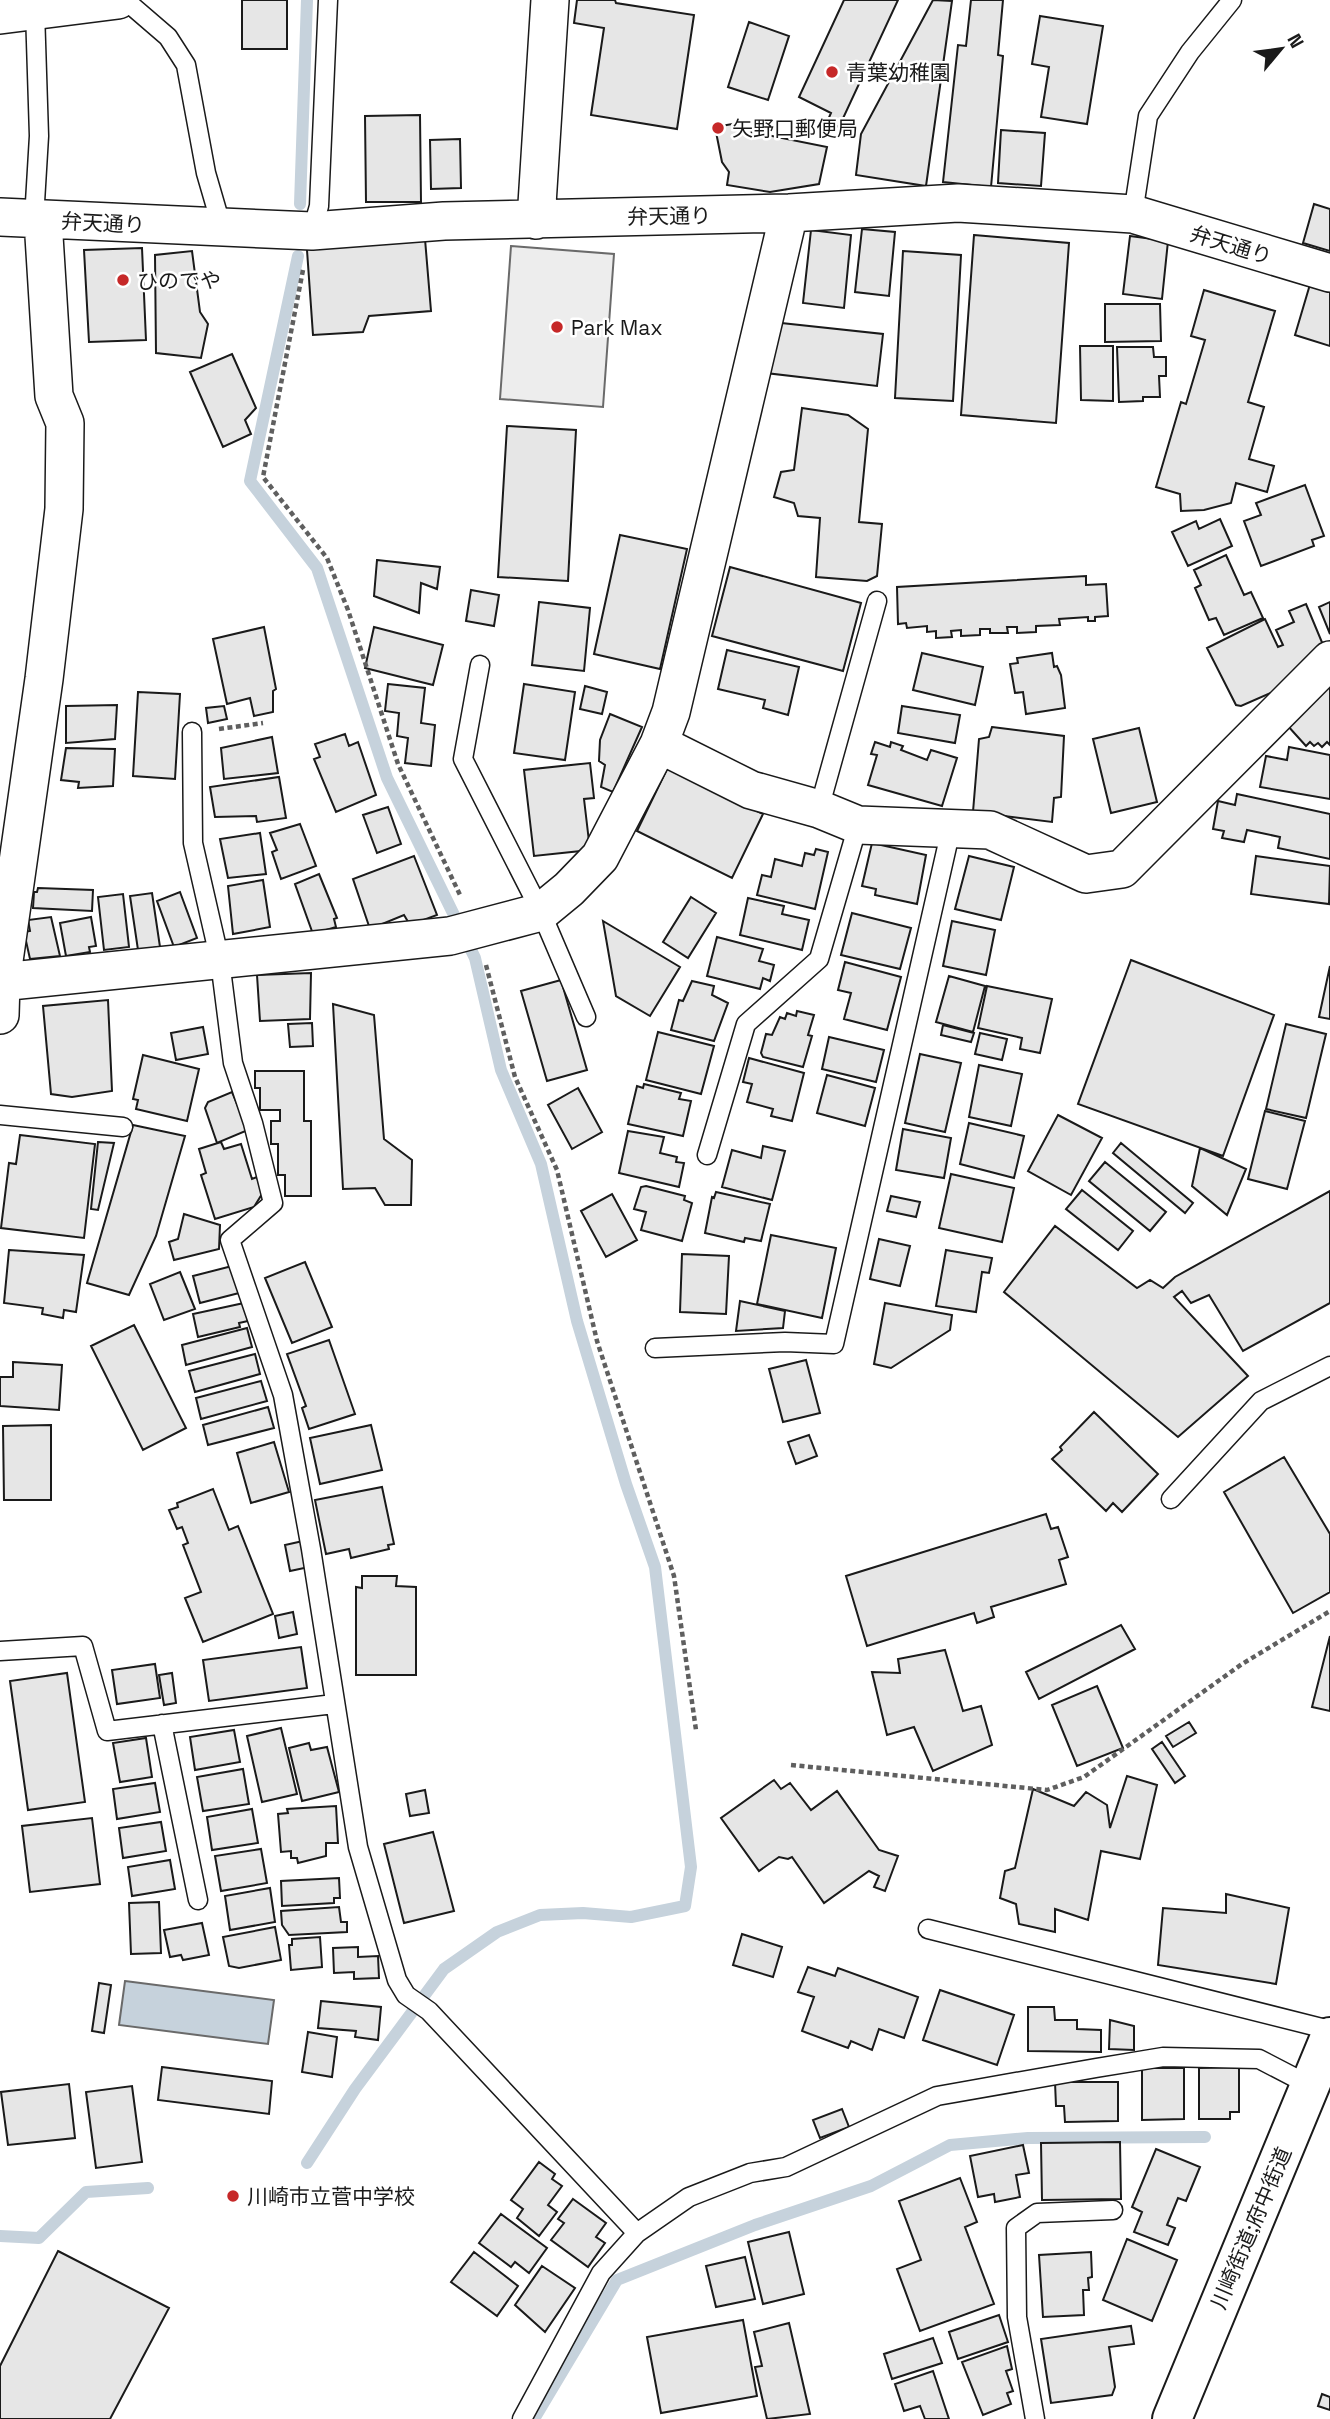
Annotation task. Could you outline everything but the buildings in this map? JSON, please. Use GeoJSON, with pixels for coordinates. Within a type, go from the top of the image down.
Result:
{"type":"FeatureCollection","features":[{"type":"Feature","properties":{"kind":"main road","name":"川崎街道;府中街道"},"geometry":{"type":"LineString","coordinates":[[1172,2419],[1320,2095],[1330,2037]]}},
{"type":"Feature","properties":{"kind":"street"},"geometry":{"type":"LineString","coordinates":[[18,13],[118,0]]}},
{"type":"Feature","properties":{"kind":"street"},"geometry":{"type":"LineString","coordinates":[[536,220],[550,0]]}},
{"type":"Feature","properties":{"kind":"street","name":"弁天通り"},"geometry":{"type":"LineString","coordinates":[[26,219],[312,231],[444,221],[789,214],[958,203],[1133,215],[1330,273]]}},
{"type":"Feature","properties":{"kind":"street"},"geometry":{"type":"LineString","coordinates":[[26,219],[54,396],[65,423],[64,509],[0,993],[220,961],[463,932],[541,912],[569,889],[600,857],[659,744],[671,712],[789,214]]}},
{"type":"Feature","properties":{"kind":"street"},"geometry":{"type":"LineString","coordinates":[[659,744],[751,790],[819,809],[858,825],[990,830],[1086,874],[1122,870],[1330,660]]}},
{"type":"Feature","properties":{"kind":"lane"},"geometry":{"type":"LineString","coordinates":[[125,0],[168,37],[186,65],[206,173],[222,228]]}},
{"type":"Feature","properties":{"kind":"lane"},"geometry":{"type":"LineString","coordinates":[[312,231],[319,206],[328,0]]}},
{"type":"Feature","properties":{"kind":"lane"},"geometry":{"type":"LineString","coordinates":[[1133,215],[1148,116],[1190,51],[1232,0]]}},
{"type":"Feature","properties":{"kind":"lane"},"geometry":{"type":"LineString","coordinates":[[18,13],[40,136],[26,219]]}},
{"type":"Feature","properties":{"kind":"lane"},"geometry":{"type":"LineString","coordinates":[[819,809],[877,601]]}},
{"type":"Feature","properties":{"kind":"lane"},"geometry":{"type":"LineString","coordinates":[[480,665],[463,759],[541,912],[586,1017]]}},
{"type":"Feature","properties":{"kind":"lane"},"geometry":{"type":"LineString","coordinates":[[192,732],[193,843],[220,961],[233,1063],[253,1123],[273,1203],[230,1240],[283,1395],[311,1549],[358,1847],[397,1980],[406,1995],[429,2011],[637,2233]]}},
{"type":"Feature","properties":{"kind":"lane"},"geometry":{"type":"LineString","coordinates":[[706,1154],[746,1024],[819,959],[858,825]]}},
{"type":"Feature","properties":{"kind":"lane"},"geometry":{"type":"LineString","coordinates":[[655,1348],[785,1342],[834,1344],[951,829]]}},
{"type":"Feature","properties":{"kind":"lane"},"geometry":{"type":"LineString","coordinates":[[0,1115],[123,1127]]}},
{"type":"Feature","properties":{"kind":"lane"},"geometry":{"type":"LineString","coordinates":[[1171,1499],[1261,1401],[1330,1366]]}},
{"type":"Feature","properties":{"kind":"lane"},"geometry":{"type":"LineString","coordinates":[[0,1651],[83,1646],[107,1731],[334,1704]]}},
{"type":"Feature","properties":{"kind":"lane"},"geometry":{"type":"LineString","coordinates":[[162,1724],[198,1900]]}},
{"type":"Feature","properties":{"kind":"lane"},"geometry":{"type":"LineString","coordinates":[[928,1929],[1330,2030]]}},
{"type":"Feature","properties":{"kind":"lane"},"geometry":{"type":"LineString","coordinates":[[522,2419],[601,2273],[637,2233],[689,2197],[750,2173],[786,2167],[937,2096],[1163,2057],[1259,2059],[1320,2095]]}},
{"type":"Feature","properties":{"kind":"lane"},"geometry":{"type":"LineString","coordinates":[[1035,2419],[1017,2317],[1016,2228],[1037,2213],[1112,2210]]}},
{"type":"Feature","properties":{"kind":"path"},"geometry":{"type":"LineString","coordinates":[[312,231],[306,236],[302,289],[263,477],[327,558],[348,610],[398,764],[515,1077],[557,1170],[597,1341],[674,1576],[696,1730]]}},
{"type":"Feature","properties":{"kind":"path"},"geometry":{"type":"LineString","coordinates":[[192,732],[263,723]]}},
{"type":"Feature","properties":{"kind":"path"},"geometry":{"type":"LineString","coordinates":[[791,1765],[1048,1790],[1084,1777],[1242,1664],[1330,1611]]}},
{"type":"Feature","properties":{"kind":"shaded area","name":"Park Max"},"geometry":{"type":"Polygon","coordinates":[[[511,246],[614,254],[603,407],[500,399],[511,246]]]}},
{"type":"Feature","properties":{"kind":"shaded area"},"geometry":{"type":"Polygon","coordinates":[[[125,1981],[274,2000],[268,2044],[119,2025],[125,1981]]]}},
{"type":"Feature","properties":{"kind":"waterway"},"geometry":{"type":"LineString","coordinates":[[300,204],[307,0]]}},
{"type":"Feature","properties":{"kind":"waterway"},"geometry":{"type":"LineString","coordinates":[[298,256],[250,481],[317,568],[387,778],[475,958],[501,1070],[541,1164],[577,1321],[626,1484],[655,1567],[691,1867],[685,1906],[631,1917],[583,1913],[540,1915],[497,1932],[444,1969],[355,2089],[307,2163]]}},
{"type":"Feature","properties":{"kind":"waterway"},"geometry":{"type":"LineString","coordinates":[[534,2419],[617,2280],[755,2225],[871,2186],[950,2145],[1028,2138],[1205,2137]]}},
{"type":"Feature","properties":{"kind":"waterway"},"geometry":{"type":"LineString","coordinates":[[0,2236],[39,2238],[86,2192],[148,2188]]}},
{"type":"Feature","properties":{"kind":"place","name":"青葉幼稚園"},"geometry":{"type":"Point","coordinates":[832,72]}},
{"type":"Feature","properties":{"kind":"place","name":"矢野口郵便局"},"geometry":{"type":"Point","coordinates":[718,128]}},
{"type":"Feature","properties":{"kind":"place","name":"ひのでや"},"geometry":{"type":"Point","coordinates":[123,280]}},
{"type":"Feature","properties":{"kind":"place","name":"Park Max"},"geometry":{"type":"Point","coordinates":[557,327]}},
{"type":"Feature","properties":{"kind":"place","name":"川崎市立菅中学校"},"geometry":{"type":"Point","coordinates":[233,2196]}}]}
